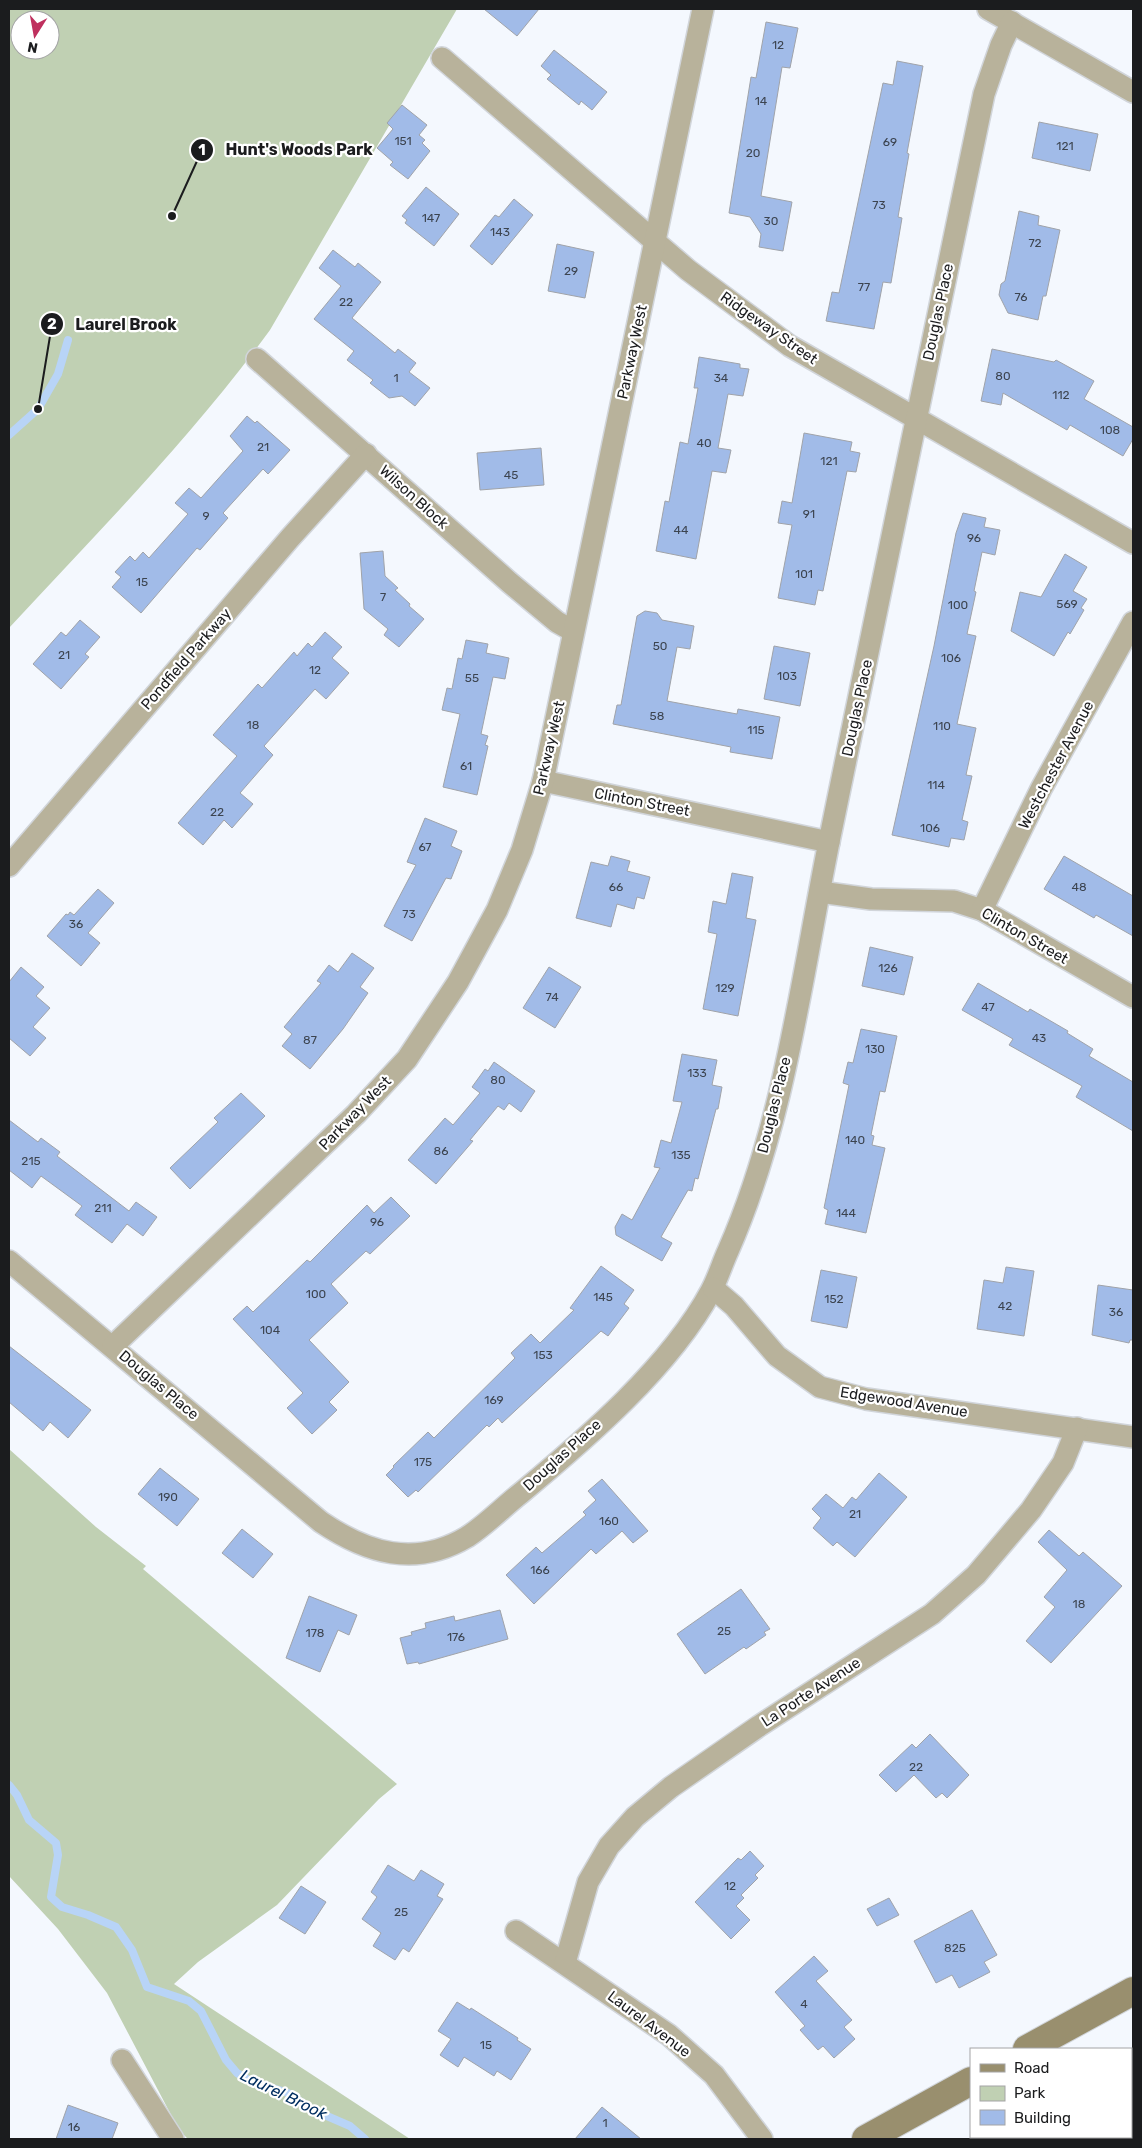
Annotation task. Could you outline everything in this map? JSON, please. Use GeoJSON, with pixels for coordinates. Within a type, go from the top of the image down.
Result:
{"type":"FeatureCollection","features":[{"type":"Feature","properties":{"kind":"street","name":"Parkway West"},"geometry":{"type":"LineString","coordinates":[[113,1346],[343,1126],[407,1059],[458,982],[497,910],[522,850],[543,781],[703,9]]}},
{"type":"Feature","properties":{"kind":"street"},"geometry":{"type":"LineString","coordinates":[[988,9],[1133,92]]}},
{"type":"Feature","properties":{"kind":"street","name":"Douglas Place"},"geometry":{"type":"LineString","coordinates":[[9,1261],[113,1346],[321,1522],[346,1539],[372,1550],[406,1554],[445,1548],[469,1536],[538,1478],[632,1392],[684,1333],[713,1288],[745,1211],[762,1157],[782,1076],[984,94],[1012,22]]}},
{"type":"Feature","properties":{"kind":"street","name":"Ridgeway Street"},"geometry":{"type":"LineString","coordinates":[[442,58],[688,270],[790,346],[1133,543]]}},
{"type":"Feature","properties":{"kind":"street","name":"Wilson Block"},"geometry":{"type":"LineString","coordinates":[[257,360],[366,454],[509,582],[556,622],[573,631]]}},
{"type":"Feature","properties":{"kind":"street","name":"Pondfield Parkway"},"geometry":{"type":"LineString","coordinates":[[9,866],[290,538],[366,454]]}},
{"type":"Feature","properties":{"kind":"street","name":"Westchester Avenue"},"geometry":{"type":"LineString","coordinates":[[982,910],[1041,789],[1133,622]]}},
{"type":"Feature","properties":{"kind":"street","name":"Clinton Street"},"geometry":{"type":"LineString","coordinates":[[543,781],[829,842]]}},
{"type":"Feature","properties":{"kind":"street","name":"Clinton Street"},"geometry":{"type":"LineString","coordinates":[[820,892],[870,899],[954,901],[982,910],[1133,997]]}},
{"type":"Feature","properties":{"kind":"street","name":"Edgewood Avenue"},"geometry":{"type":"LineString","coordinates":[[713,1288],[734,1306],[777,1356],[820,1387],[866,1399],[1133,1437]]}},
{"type":"Feature","properties":{"kind":"street","name":"La Porte Avenue"},"geometry":{"type":"LineString","coordinates":[[565,1963],[588,1882],[609,1846],[635,1817],[671,1787],[759,1726],[932,1614],[976,1575],[1031,1510],[1063,1463],[1077,1428]]}},
{"type":"Feature","properties":{"kind":"street","name":"Laurel Avenue"},"geometry":{"type":"LineString","coordinates":[[516,1931],[669,2035],[714,2075],[762,2139]]}},
{"type":"Feature","properties":{"kind":"street"},"geometry":{"type":"LineString","coordinates":[[1030,2048],[1133,1991]]}},
{"type":"Feature","properties":{"kind":"street"},"geometry":{"type":"LineString","coordinates":[[122,2060],[173,2139]]}},
{"type":"Feature","properties":{"kind":"street"},"geometry":{"type":"LineString","coordinates":[[866,2139],[970,2082]]}},
{"type":"Feature","properties":{"kind":"green space"},"geometry":{"type":"Polygon","coordinates":[[[9,9],[457,9],[270,330],[209,408],[111,519],[9,628],[9,9]]]}},
{"type":"Feature","properties":{"kind":"green space"},"geometry":{"type":"Polygon","coordinates":[[[9,1449],[96,1527],[146,1566],[143,1569],[397,1784],[379,1799],[277,1905],[198,1962],[174,1984],[410,2139],[188,2139],[179,2130],[107,1993],[58,1929],[9,1876],[9,1449]]]}},
{"type":"Feature","properties":{"kind":"building"},"geometry":{"type":"Polygon","coordinates":[[[484,9],[539,9],[517,36],[484,9]]]}},
{"type":"Feature","properties":{"kind":"building"},"geometry":{"type":"Polygon","coordinates":[[[766,22],[798,28],[790,68],[782,67],[761,196],[792,202],[783,251],[759,247],[761,234],[750,217],[729,213],[751,77],[756,78],[766,22]]]}},
{"type":"Feature","properties":{"kind":"building"},"geometry":{"type":"Polygon","coordinates":[[[554,50],[607,92],[592,110],[581,101],[579,105],[547,79],[551,75],[541,66],[554,50]]]}},
{"type":"Feature","properties":{"kind":"building"},"geometry":{"type":"Polygon","coordinates":[[[897,61],[923,66],[907,153],[909,154],[898,217],[902,218],[891,283],[883,282],[874,329],[826,321],[832,292],[839,293],[883,83],[893,85],[897,61]]]}},
{"type":"Feature","properties":{"kind":"building"},"geometry":{"type":"Polygon","coordinates":[[[402,105],[427,125],[419,135],[425,140],[422,143],[430,151],[408,179],[390,165],[393,162],[377,148],[393,129],[387,123],[402,105]]]}},
{"type":"Feature","properties":{"kind":"building"},"geometry":{"type":"Polygon","coordinates":[[[1039,122],[1098,134],[1090,171],[1032,158],[1039,122]]]}},
{"type":"Feature","properties":{"kind":"building"},"geometry":{"type":"Polygon","coordinates":[[[426,187],[459,214],[434,246],[405,223],[407,220],[402,216],[426,187]]]}},
{"type":"Feature","properties":{"kind":"building"},"geometry":{"type":"Polygon","coordinates":[[[514,199],[533,215],[492,265],[470,246],[495,215],[499,217],[514,199]]]}},
{"type":"Feature","properties":{"kind":"building"},"geometry":{"type":"Polygon","coordinates":[[[1019,211],[1039,216],[1038,225],[1060,230],[1046,296],[1043,296],[1038,320],[1008,313],[999,295],[1001,284],[1005,281],[1019,211]]]}},
{"type":"Feature","properties":{"kind":"building"},"geometry":{"type":"Polygon","coordinates":[[[557,244],[594,252],[585,298],[548,291],[557,244]]]}},
{"type":"Feature","properties":{"kind":"building"},"geometry":{"type":"Polygon","coordinates":[[[333,250],[355,267],[358,263],[381,282],[352,318],[395,353],[398,349],[416,363],[409,372],[430,388],[415,406],[402,396],[389,398],[370,383],[373,380],[347,360],[354,351],[314,319],[341,286],[319,268],[333,250]]]}},
{"type":"Feature","properties":{"kind":"building"},"geometry":{"type":"Polygon","coordinates":[[[992,349],[1054,362],[1056,360],[1094,381],[1084,399],[1133,427],[1133,439],[1123,456],[1070,425],[1067,430],[1003,393],[1001,405],[981,401],[992,349]]]}},
{"type":"Feature","properties":{"kind":"building"},"geometry":{"type":"Polygon","coordinates":[[[699,357],[740,364],[740,368],[749,369],[743,396],[728,394],[718,448],[731,450],[726,473],[712,471],[696,559],[656,551],[665,501],[669,502],[680,442],[688,444],[698,388],[694,388],[699,357]]]}},
{"type":"Feature","properties":{"kind":"building"},"geometry":{"type":"Polygon","coordinates":[[[247,416],[255,423],[257,421],[290,450],[268,474],[263,469],[223,513],[228,518],[200,550],[197,548],[141,613],[112,587],[121,577],[115,572],[130,556],[135,561],[143,552],[149,558],[188,514],[175,503],[189,488],[201,498],[243,451],[230,436],[247,416]]]}},
{"type":"Feature","properties":{"kind":"building"},"geometry":{"type":"Polygon","coordinates":[[[804,433],[852,442],[850,451],[860,453],[856,472],[847,471],[823,591],[818,590],[815,605],[778,598],[792,525],[778,523],[782,501],[792,503],[804,433]]]}},
{"type":"Feature","properties":{"kind":"building"},"geometry":{"type":"Polygon","coordinates":[[[541,448],[544,485],[480,490],[477,453],[541,448]]]}},
{"type":"Feature","properties":{"kind":"building"},"geometry":{"type":"Polygon","coordinates":[[[963,513],[986,518],[984,527],[1000,530],[995,555],[982,552],[967,634],[976,636],[957,724],[976,728],[966,775],[972,776],[962,820],[968,822],[964,840],[951,838],[949,847],[892,835],[934,646],[956,533],[963,513]]]}},
{"type":"Feature","properties":{"kind":"building"},"geometry":{"type":"Polygon","coordinates":[[[383,551],[385,576],[398,588],[395,590],[410,604],[409,606],[424,619],[399,647],[384,635],[388,629],[364,609],[360,553],[383,551]]]}},
{"type":"Feature","properties":{"kind":"building"},"geometry":{"type":"Polygon","coordinates":[[[1065,554],[1087,567],[1073,591],[1087,599],[1081,608],[1084,610],[1054,656],[1011,631],[1020,592],[1041,597],[1065,554]]]}},
{"type":"Feature","properties":{"kind":"building"},"geometry":{"type":"Polygon","coordinates":[[[645,611],[657,613],[662,620],[694,626],[690,649],[677,647],[667,701],[737,714],[738,709],[780,717],[772,759],[730,752],[731,747],[613,724],[617,705],[621,705],[637,616],[645,611]]]}},
{"type":"Feature","properties":{"kind":"building"},"geometry":{"type":"Polygon","coordinates":[[[80,620],[100,637],[85,654],[89,657],[61,689],[33,664],[61,632],[66,636],[80,620]]]}},
{"type":"Feature","properties":{"kind":"building"},"geometry":{"type":"Polygon","coordinates":[[[325,632],[342,647],[332,658],[349,673],[326,699],[315,689],[264,746],[273,755],[240,793],[253,804],[232,828],[224,820],[203,845],[178,823],[237,756],[213,735],[258,684],[262,688],[294,652],[297,656],[308,643],[312,647],[325,632]]]}},
{"type":"Feature","properties":{"kind":"building"},"geometry":{"type":"Polygon","coordinates":[[[466,640],[488,644],[486,653],[509,658],[505,679],[493,677],[481,734],[488,736],[485,745],[488,746],[477,795],[443,787],[460,714],[442,710],[447,688],[452,689],[458,658],[462,659],[466,640]]]}},
{"type":"Feature","properties":{"kind":"building"},"geometry":{"type":"Polygon","coordinates":[[[774,646],[810,653],[800,706],[764,699],[774,646]]]}},
{"type":"Feature","properties":{"kind":"building"},"geometry":{"type":"Polygon","coordinates":[[[425,818],[457,831],[451,846],[462,851],[451,879],[446,878],[412,941],[384,926],[416,865],[407,862],[425,818]]]}},
{"type":"Feature","properties":{"kind":"building"},"geometry":{"type":"Polygon","coordinates":[[[611,856],[630,861],[627,871],[650,877],[644,899],[637,897],[634,909],[617,904],[611,927],[576,918],[591,862],[608,866],[611,856]]]}},
{"type":"Feature","properties":{"kind":"building"},"geometry":{"type":"Polygon","coordinates":[[[1064,856],[1133,896],[1133,936],[1096,915],[1094,918],[1044,889],[1064,856]]]}},
{"type":"Feature","properties":{"kind":"building"},"geometry":{"type":"Polygon","coordinates":[[[732,873],[753,877],[746,918],[756,920],[738,1016],[703,1009],[717,934],[708,932],[713,901],[726,904],[732,873]]]}},
{"type":"Feature","properties":{"kind":"building"},"geometry":{"type":"Polygon","coordinates":[[[98,889],[114,903],[88,933],[100,943],[81,966],[47,936],[66,914],[68,915],[70,912],[74,915],[98,889]]]}},
{"type":"Feature","properties":{"kind":"building"},"geometry":{"type":"Polygon","coordinates":[[[870,947],[913,957],[904,995],[862,986],[870,947]]]}},
{"type":"Feature","properties":{"kind":"building"},"geometry":{"type":"Polygon","coordinates":[[[352,953],[374,968],[360,987],[368,993],[343,1029],[310,1069],[282,1046],[292,1034],[284,1027],[321,983],[317,981],[329,965],[338,972],[352,953]]]}},
{"type":"Feature","properties":{"kind":"building"},"geometry":{"type":"Polygon","coordinates":[[[21,967],[44,987],[36,996],[50,1008],[33,1027],[46,1038],[30,1056],[9,1038],[9,982],[21,967]]]}},
{"type":"Feature","properties":{"kind":"building"},"geometry":{"type":"Polygon","coordinates":[[[549,967],[581,987],[555,1028],[523,1008],[549,967]]]}},
{"type":"Feature","properties":{"kind":"building"},"geometry":{"type":"Polygon","coordinates":[[[978,983],[1028,1012],[1030,1009],[1068,1031],[1067,1033],[1093,1049],[1089,1056],[1133,1082],[1133,1131],[1076,1097],[1082,1086],[1009,1045],[1013,1039],[962,1010],[978,983]]]}},
{"type":"Feature","properties":{"kind":"building"},"geometry":{"type":"Polygon","coordinates":[[[861,1029],[897,1036],[885,1092],[880,1091],[871,1135],[874,1136],[872,1145],[885,1148],[866,1233],[825,1224],[828,1210],[824,1208],[849,1085],[843,1083],[848,1062],[853,1063],[861,1029]]]}},
{"type":"Feature","properties":{"kind":"building"},"geometry":{"type":"Polygon","coordinates":[[[682,1054],[717,1060],[712,1085],[722,1087],[718,1109],[716,1109],[698,1179],[695,1178],[692,1191],[688,1190],[661,1237],[672,1243],[662,1261],[616,1235],[615,1227],[622,1214],[632,1220],[660,1168],[654,1167],[661,1140],[671,1143],[682,1102],[673,1101],[682,1054]]]}},
{"type":"Feature","properties":{"kind":"building"},"geometry":{"type":"Polygon","coordinates":[[[494,1062],[535,1091],[521,1112],[509,1103],[504,1110],[498,1106],[470,1140],[473,1141],[436,1184],[408,1160],[445,1118],[453,1125],[480,1093],[472,1087],[485,1069],[488,1071],[494,1062]]]}},
{"type":"Feature","properties":{"kind":"building"},"geometry":{"type":"Polygon","coordinates":[[[241,1093],[265,1116],[190,1189],[170,1168],[218,1122],[214,1118],[241,1093]]]}},
{"type":"Feature","properties":{"kind":"building"},"geometry":{"type":"Polygon","coordinates":[[[9,1120],[38,1142],[41,1138],[60,1152],[57,1156],[129,1211],[136,1202],[157,1217],[143,1236],[127,1224],[112,1243],[75,1215],[82,1206],[41,1176],[32,1188],[9,1170],[9,1120]]]}},
{"type":"Feature","properties":{"kind":"building"},"geometry":{"type":"Polygon","coordinates":[[[391,1197],[410,1216],[370,1254],[366,1251],[331,1284],[348,1303],[309,1340],[349,1382],[329,1402],[337,1410],[312,1434],[287,1408],[303,1393],[233,1319],[247,1306],[253,1312],[307,1260],[310,1262],[367,1205],[374,1213],[391,1197]]]}},
{"type":"Feature","properties":{"kind":"building"},"geometry":{"type":"Polygon","coordinates":[[[601,1266],[634,1290],[624,1304],[629,1308],[608,1336],[601,1331],[502,1423],[498,1418],[489,1427],[487,1425],[418,1492],[416,1490],[408,1497],[386,1475],[393,1466],[428,1432],[434,1438],[515,1358],[511,1353],[531,1334],[540,1343],[574,1310],[570,1308],[601,1266]]]}},
{"type":"Feature","properties":{"kind":"building"},"geometry":{"type":"Polygon","coordinates":[[[1006,1267],[1034,1271],[1024,1336],[977,1329],[984,1280],[1003,1283],[1006,1267]]]}},
{"type":"Feature","properties":{"kind":"building"},"geometry":{"type":"Polygon","coordinates":[[[821,1270],[857,1277],[847,1328],[811,1321],[821,1270]]]}},
{"type":"Feature","properties":{"kind":"building"},"geometry":{"type":"Polygon","coordinates":[[[1098,1285],[1133,1290],[1133,1340],[1130,1340],[1129,1343],[1092,1335],[1098,1285]]]}},
{"type":"Feature","properties":{"kind":"building"},"geometry":{"type":"Polygon","coordinates":[[[9,1346],[91,1410],[68,1438],[50,1422],[43,1431],[9,1402],[9,1346]]]}},
{"type":"Feature","properties":{"kind":"building"},"geometry":{"type":"Polygon","coordinates":[[[160,1468],[199,1499],[177,1526],[138,1494],[160,1468]]]}},
{"type":"Feature","properties":{"kind":"building"},"geometry":{"type":"Polygon","coordinates":[[[879,1473],[907,1497],[855,1557],[837,1542],[833,1546],[813,1528],[821,1518],[812,1509],[826,1494],[843,1508],[852,1497],[856,1500],[879,1473]]]}},
{"type":"Feature","properties":{"kind":"building"},"geometry":{"type":"Polygon","coordinates":[[[602,1479],[648,1531],[633,1543],[622,1531],[596,1554],[591,1549],[534,1604],[506,1575],[536,1547],[542,1553],[586,1515],[583,1512],[596,1500],[588,1491],[602,1479]]]}},
{"type":"Feature","properties":{"kind":"building"},"geometry":{"type":"Polygon","coordinates":[[[242,1529],[273,1554],[253,1578],[222,1553],[242,1529]]]}},
{"type":"Feature","properties":{"kind":"building"},"geometry":{"type":"Polygon","coordinates":[[[1049,1530],[1079,1556],[1083,1552],[1122,1586],[1051,1663],[1026,1641],[1055,1607],[1044,1597],[1067,1570],[1038,1542],[1049,1530]]]}},
{"type":"Feature","properties":{"kind":"building"},"geometry":{"type":"Polygon","coordinates":[[[741,1589],[770,1629],[764,1632],[766,1635],[746,1649],[744,1647],[705,1674],[677,1634],[741,1589]]]}},
{"type":"Feature","properties":{"kind":"building"},"geometry":{"type":"Polygon","coordinates":[[[309,1596],[357,1615],[349,1635],[338,1630],[320,1672],[286,1658],[309,1596]]]}},
{"type":"Feature","properties":{"kind":"building"},"geometry":{"type":"Polygon","coordinates":[[[500,1610],[508,1639],[419,1664],[418,1662],[407,1664],[400,1638],[412,1635],[411,1632],[426,1628],[425,1623],[454,1616],[455,1621],[500,1610]]]}},
{"type":"Feature","properties":{"kind":"building"},"geometry":{"type":"Polygon","coordinates":[[[930,1734],[969,1775],[947,1798],[942,1793],[936,1798],[914,1775],[896,1792],[879,1775],[912,1744],[916,1748],[930,1734]]]}},
{"type":"Feature","properties":{"kind":"building"},"geometry":{"type":"Polygon","coordinates":[[[750,1851],[764,1866],[755,1875],[758,1878],[741,1895],[744,1898],[736,1906],[750,1920],[731,1939],[695,1902],[738,1858],[741,1860],[750,1851]]]}},
{"type":"Feature","properties":{"kind":"building"},"geometry":{"type":"Polygon","coordinates":[[[388,1865],[414,1881],[421,1870],[444,1884],[437,1896],[443,1899],[409,1952],[403,1948],[395,1960],[373,1946],[381,1933],[362,1919],[377,1897],[371,1892],[388,1865]]]}},
{"type":"Feature","properties":{"kind":"building"},"geometry":{"type":"Polygon","coordinates":[[[301,1886],[326,1902],[305,1934],[279,1918],[301,1886]]]}},
{"type":"Feature","properties":{"kind":"building"},"geometry":{"type":"Polygon","coordinates":[[[889,1898],[899,1915],[877,1926],[867,1909],[889,1898]]]}},
{"type":"Feature","properties":{"kind":"building"},"geometry":{"type":"Polygon","coordinates":[[[972,1910],[997,1955],[984,1962],[990,1972],[959,1988],[952,1975],[936,1983],[914,1941],[972,1910]]]}},
{"type":"Feature","properties":{"kind":"building"},"geometry":{"type":"Polygon","coordinates":[[[814,1956],[828,1971],[816,1981],[852,2020],[844,2027],[855,2039],[834,2058],[823,2046],[818,2050],[800,2030],[805,2026],[775,1992],[814,1956]]]}},
{"type":"Feature","properties":{"kind":"building"},"geometry":{"type":"Polygon","coordinates":[[[457,2002],[470,2010],[471,2008],[518,2038],[517,2040],[531,2049],[511,2080],[497,2071],[494,2076],[464,2057],[458,2067],[440,2055],[451,2039],[438,2031],[457,2002]]]}},
{"type":"Feature","properties":{"kind":"building"},"geometry":{"type":"Polygon","coordinates":[[[68,2105],[118,2123],[112,2139],[56,2139],[68,2105]]]}},
{"type":"Feature","properties":{"kind":"building"},"geometry":{"type":"Polygon","coordinates":[[[602,2107],[641,2139],[575,2139],[602,2107]]]}},
{"type":"Feature","properties":{"kind":"waterway","name":"Laurel Brook"},"geometry":{"type":"LineString","coordinates":[[9,435],[38,409],[58,374],[68,340]]}},
{"type":"Feature","properties":{"kind":"waterway","name":"Laurel Brook"},"geometry":{"type":"LineString","coordinates":[[9,1785],[17,1795],[29,1820],[56,1843],[58,1855],[51,1897],[62,1907],[88,1915],[116,1927],[132,1950],[147,1987],[189,2001],[201,2011],[226,2060],[237,2073],[250,2081],[288,2093],[313,2110],[350,2126],[365,2139]]}},
{"type":"Feature","properties":{"kind":"place","name":"Hunt's Woods Park"},"geometry":{"type":"Point","coordinates":[172,216]}},
{"type":"Feature","properties":{"kind":"place","name":"Laurel Brook"},"geometry":{"type":"Point","coordinates":[38,409]}}]}
